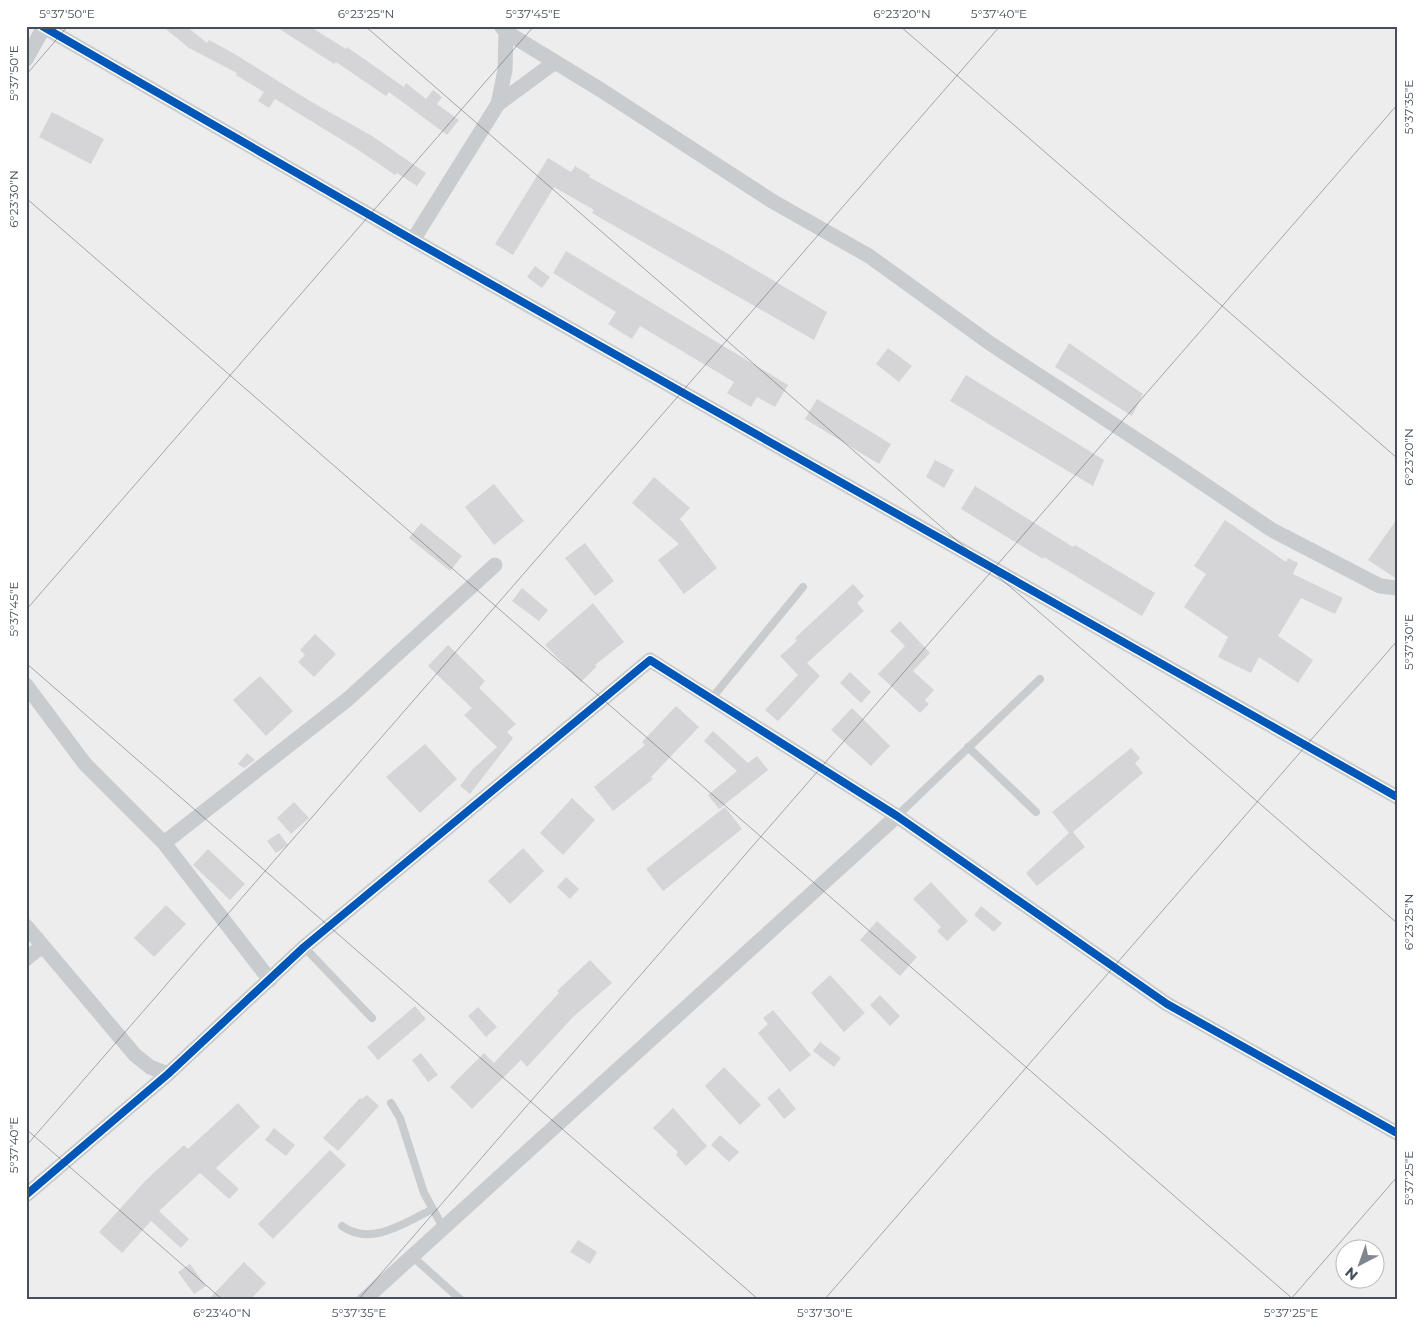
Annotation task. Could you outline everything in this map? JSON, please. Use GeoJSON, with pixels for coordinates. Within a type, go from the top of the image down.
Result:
{"type":"FeatureCollection","features":[{"type":"Feature","properties":{"kind":"street"},"geometry":{"type":"LineString","coordinates":[[26,59],[43,27],[414,240],[1397,797]]}},
{"type":"Feature","properties":{"kind":"street"},"geometry":{"type":"LineString","coordinates":[[414,240],[498,104],[505,70],[503,29]]}},
{"type":"Feature","properties":{"kind":"street"},"geometry":{"type":"LineString","coordinates":[[503,29],[772,202],[869,256],[991,344],[1272,530],[1380,586],[1397,588]]}},
{"type":"Feature","properties":{"kind":"street"},"geometry":{"type":"LineString","coordinates":[[498,104],[555,62]]}},
{"type":"Feature","properties":{"kind":"street"},"geometry":{"type":"LineString","coordinates":[[164,843],[348,699],[495,565]]}},
{"type":"Feature","properties":{"kind":"street"},"geometry":{"type":"LineString","coordinates":[[26,1195],[168,1074],[304,947],[650,660],[897,816],[1167,1004],[1397,1133]]}},
{"type":"Feature","properties":{"kind":"street"},"geometry":{"type":"LineString","coordinates":[[26,685],[85,764],[164,843],[270,980]]}},
{"type":"Feature","properties":{"kind":"street"},"geometry":{"type":"LineString","coordinates":[[364,1300],[897,816]]}},
{"type":"Feature","properties":{"kind":"street"},"geometry":{"type":"LineString","coordinates":[[26,926],[135,1055],[150,1067],[168,1074]]}},
{"type":"Feature","properties":{"kind":"street"},"geometry":{"type":"LineString","coordinates":[[26,960],[42,946]]}},
{"type":"Feature","properties":{"kind":"lane"},"geometry":{"type":"LineString","coordinates":[[711,699],[803,587]]}},
{"type":"Feature","properties":{"kind":"lane"},"geometry":{"type":"LineString","coordinates":[[897,816],[1040,679]]}},
{"type":"Feature","properties":{"kind":"lane"},"geometry":{"type":"LineString","coordinates":[[968,748],[1036,812]]}},
{"type":"Feature","properties":{"kind":"lane"},"geometry":{"type":"LineString","coordinates":[[304,947],[372,1018]]}},
{"type":"Feature","properties":{"kind":"lane"},"geometry":{"type":"LineString","coordinates":[[391,1103],[400,1118],[424,1192],[444,1229]]}},
{"type":"Feature","properties":{"kind":"lane"},"geometry":{"type":"LineString","coordinates":[[342,1226],[352,1233],[372,1236],[433,1209]]}},
{"type":"Feature","properties":{"kind":"lane"},"geometry":{"type":"LineString","coordinates":[[413,1257],[460,1300]]}},
{"type":"Feature","properties":{"kind":"building"},"geometry":{"type":"Polygon","coordinates":[[[162,26],[186,26],[207,43],[209,40],[233,53],[310,101],[372,136],[426,173],[417,186],[397,173],[395,175],[360,151],[275,99],[269,108],[258,101],[264,92],[236,75],[237,73],[189,48],[162,26]]]}},
{"type":"Feature","properties":{"kind":"building"},"geometry":{"type":"Polygon","coordinates":[[[275,26],[309,26],[346,49],[347,47],[404,87],[406,83],[426,99],[433,90],[442,97],[437,104],[459,120],[447,135],[389,92],[386,96],[336,62],[334,64],[275,26]]]}},
{"type":"Feature","properties":{"kind":"building"},"geometry":{"type":"Polygon","coordinates":[[[52,112],[104,139],[91,164],[39,137],[52,112]]]}},
{"type":"Feature","properties":{"kind":"building"},"geometry":{"type":"Polygon","coordinates":[[[548,158],[571,172],[575,166],[590,175],[589,177],[725,252],[827,312],[814,340],[592,213],[594,210],[554,187],[513,255],[495,244],[548,158]]]}},
{"type":"Feature","properties":{"kind":"building"},"geometry":{"type":"Polygon","coordinates":[[[566,251],[788,385],[775,407],[757,397],[751,407],[727,393],[734,382],[640,326],[632,339],[608,324],[616,312],[553,273],[566,251]]]}},
{"type":"Feature","properties":{"kind":"building"},"geometry":{"type":"Polygon","coordinates":[[[535,266],[550,277],[542,288],[527,277],[535,266]]]}},
{"type":"Feature","properties":{"kind":"building"},"geometry":{"type":"Polygon","coordinates":[[[1069,343],[1143,394],[1132,416],[1055,367],[1069,343]]]}},
{"type":"Feature","properties":{"kind":"building"},"geometry":{"type":"Polygon","coordinates":[[[888,348],[912,366],[899,382],[876,364],[888,348]]]}},
{"type":"Feature","properties":{"kind":"building"},"geometry":{"type":"Polygon","coordinates":[[[966,375],[1104,460],[1093,486],[950,401],[966,375]]]}},
{"type":"Feature","properties":{"kind":"building"},"geometry":{"type":"Polygon","coordinates":[[[817,399],[891,444],[879,464],[805,419],[817,399]]]}},
{"type":"Feature","properties":{"kind":"building"},"geometry":{"type":"Polygon","coordinates":[[[935,460],[954,470],[944,488],[926,477],[935,460]]]}},
{"type":"Feature","properties":{"kind":"building"},"geometry":{"type":"Polygon","coordinates":[[[654,477],[690,508],[680,519],[717,568],[684,594],[658,560],[679,544],[632,503],[654,477]]]}},
{"type":"Feature","properties":{"kind":"building"},"geometry":{"type":"Polygon","coordinates":[[[494,484],[524,521],[494,545],[465,507],[494,484]]]}},
{"type":"Feature","properties":{"kind":"building"},"geometry":{"type":"Polygon","coordinates":[[[975,486],[1073,547],[1075,545],[1155,593],[1142,616],[961,509],[975,486]]]}},
{"type":"Feature","properties":{"kind":"building"},"geometry":{"type":"Polygon","coordinates":[[[1397,519],[1397,579],[1368,560],[1397,519]]]}},
{"type":"Feature","properties":{"kind":"building"},"geometry":{"type":"Polygon","coordinates":[[[1225,520],[1286,562],[1288,558],[1298,563],[1293,574],[1343,598],[1335,614],[1301,598],[1278,636],[1313,660],[1298,683],[1259,657],[1251,673],[1218,657],[1228,637],[1184,607],[1206,574],[1194,566],[1225,520]]]}},
{"type":"Feature","properties":{"kind":"building"},"geometry":{"type":"Polygon","coordinates":[[[421,523],[462,556],[450,571],[409,538],[421,523]]]}},
{"type":"Feature","properties":{"kind":"building"},"geometry":{"type":"Polygon","coordinates":[[[585,543],[614,581],[595,596],[565,558],[585,543]]]}},
{"type":"Feature","properties":{"kind":"building"},"geometry":{"type":"Polygon","coordinates":[[[853,584],[864,596],[857,603],[864,611],[807,663],[820,676],[778,721],[765,710],[798,675],[780,656],[797,641],[795,638],[853,584]]]}},
{"type":"Feature","properties":{"kind":"building"},"geometry":{"type":"Polygon","coordinates":[[[522,588],[548,610],[539,621],[512,601],[522,588]]]}},
{"type":"Feature","properties":{"kind":"building"},"geometry":{"type":"Polygon","coordinates":[[[593,603],[624,642],[595,665],[597,666],[581,682],[545,645],[593,603]]]}},
{"type":"Feature","properties":{"kind":"building"},"geometry":{"type":"Polygon","coordinates":[[[900,621],[930,653],[913,671],[934,690],[925,700],[929,704],[920,713],[878,674],[905,646],[890,631],[900,621]]]}},
{"type":"Feature","properties":{"kind":"building"},"geometry":{"type":"Polygon","coordinates":[[[315,634],[336,654],[314,677],[298,662],[305,655],[300,650],[315,634]]]}},
{"type":"Feature","properties":{"kind":"building"},"geometry":{"type":"Polygon","coordinates":[[[448,645],[485,681],[479,688],[516,724],[507,732],[513,738],[470,794],[460,786],[473,769],[497,747],[464,715],[472,708],[428,666],[448,645]]]}},
{"type":"Feature","properties":{"kind":"building"},"geometry":{"type":"Polygon","coordinates":[[[850,672],[871,692],[861,703],[840,683],[850,672]]]}},
{"type":"Feature","properties":{"kind":"building"},"geometry":{"type":"Polygon","coordinates":[[[260,676],[293,711],[266,736],[233,700],[260,676]]]}},
{"type":"Feature","properties":{"kind":"building"},"geometry":{"type":"Polygon","coordinates":[[[676,706],[699,727],[651,777],[653,779],[613,811],[594,787],[645,745],[642,742],[676,706]]]}},
{"type":"Feature","properties":{"kind":"building"},"geometry":{"type":"Polygon","coordinates":[[[852,708],[890,746],[871,766],[831,730],[852,708]]]}},
{"type":"Feature","properties":{"kind":"building"},"geometry":{"type":"Polygon","coordinates":[[[713,731],[748,763],[757,756],[768,770],[719,809],[708,795],[737,771],[704,741],[713,731]]]}},
{"type":"Feature","properties":{"kind":"building"},"geometry":{"type":"Polygon","coordinates":[[[425,744],[457,779],[420,813],[386,777],[425,744]]]}},
{"type":"Feature","properties":{"kind":"building"},"geometry":{"type":"Polygon","coordinates":[[[1131,748],[1140,758],[1135,763],[1143,773],[1073,832],[1085,847],[1037,886],[1026,873],[1069,833],[1052,812],[1131,748]]]}},
{"type":"Feature","properties":{"kind":"building"},"geometry":{"type":"Polygon","coordinates":[[[247,753],[255,760],[244,768],[238,764],[247,753]]]}},
{"type":"Feature","properties":{"kind":"building"},"geometry":{"type":"Polygon","coordinates":[[[572,798],[595,820],[563,855],[540,833],[572,798]]]}},
{"type":"Feature","properties":{"kind":"building"},"geometry":{"type":"Polygon","coordinates":[[[294,802],[309,818],[291,834],[277,818],[294,802]]]}},
{"type":"Feature","properties":{"kind":"building"},"geometry":{"type":"Polygon","coordinates":[[[725,807],[742,829],[663,891],[646,869],[725,807]]]}},
{"type":"Feature","properties":{"kind":"building"},"geometry":{"type":"Polygon","coordinates":[[[279,833],[288,845],[276,853],[267,841],[279,833]]]}},
{"type":"Feature","properties":{"kind":"building"},"geometry":{"type":"Polygon","coordinates":[[[523,848],[544,871],[510,904],[488,881],[523,848]]]}},
{"type":"Feature","properties":{"kind":"building"},"geometry":{"type":"Polygon","coordinates":[[[208,849],[245,884],[230,900],[193,865],[208,849]]]}},
{"type":"Feature","properties":{"kind":"building"},"geometry":{"type":"Polygon","coordinates":[[[566,877],[579,889],[570,899],[557,887],[566,877]]]}},
{"type":"Feature","properties":{"kind":"building"},"geometry":{"type":"Polygon","coordinates":[[[931,882],[968,921],[947,941],[937,931],[941,927],[913,899],[931,882]]]}},
{"type":"Feature","properties":{"kind":"building"},"geometry":{"type":"Polygon","coordinates":[[[166,905],[186,924],[154,957],[134,938],[166,905]]]}},
{"type":"Feature","properties":{"kind":"building"},"geometry":{"type":"Polygon","coordinates":[[[981,906],[1002,923],[994,932],[974,915],[981,906]]]}},
{"type":"Feature","properties":{"kind":"building"},"geometry":{"type":"Polygon","coordinates":[[[877,921],[917,957],[900,976],[860,940],[877,921]]]}},
{"type":"Feature","properties":{"kind":"building"},"geometry":{"type":"Polygon","coordinates":[[[590,960],[612,983],[573,1017],[527,1067],[521,1060],[472,1109],[450,1087],[484,1053],[494,1063],[559,993],[557,991],[590,960]]]}},
{"type":"Feature","properties":{"kind":"building"},"geometry":{"type":"Polygon","coordinates":[[[830,975],[865,1013],[844,1032],[811,993],[830,975]]]}},
{"type":"Feature","properties":{"kind":"building"},"geometry":{"type":"Polygon","coordinates":[[[880,995],[900,1016],[890,1026],[870,1005],[880,995]]]}},
{"type":"Feature","properties":{"kind":"building"},"geometry":{"type":"Polygon","coordinates":[[[415,1006],[426,1019],[378,1060],[367,1047],[415,1006]]]}},
{"type":"Feature","properties":{"kind":"building"},"geometry":{"type":"Polygon","coordinates":[[[478,1007],[497,1027],[486,1037],[468,1016],[478,1007]]]}},
{"type":"Feature","properties":{"kind":"building"},"geometry":{"type":"Polygon","coordinates":[[[773,1010],[811,1055],[790,1072],[758,1033],[768,1024],[763,1018],[773,1010]]]}},
{"type":"Feature","properties":{"kind":"building"},"geometry":{"type":"Polygon","coordinates":[[[820,1042],[841,1058],[834,1067],[813,1051],[820,1042]]]}},
{"type":"Feature","properties":{"kind":"building"},"geometry":{"type":"Polygon","coordinates":[[[421,1053],[438,1075],[428,1082],[412,1060],[421,1053]]]}},
{"type":"Feature","properties":{"kind":"building"},"geometry":{"type":"Polygon","coordinates":[[[724,1067],[761,1105],[740,1125],[705,1086],[724,1067]]]}},
{"type":"Feature","properties":{"kind":"building"},"geometry":{"type":"Polygon","coordinates":[[[779,1088],[796,1109],[784,1119],[767,1098],[779,1088]]]}},
{"type":"Feature","properties":{"kind":"building"},"geometry":{"type":"Polygon","coordinates":[[[367,1095],[379,1106],[338,1151],[323,1138],[360,1098],[362,1099],[367,1095]]]}},
{"type":"Feature","properties":{"kind":"building"},"geometry":{"type":"Polygon","coordinates":[[[238,1103],[260,1127],[216,1168],[239,1189],[229,1199],[200,1173],[159,1211],[189,1239],[181,1248],[151,1221],[122,1253],[99,1232],[146,1180],[184,1145],[188,1149],[238,1103]]]}},
{"type":"Feature","properties":{"kind":"building"},"geometry":{"type":"Polygon","coordinates":[[[673,1108],[707,1146],[686,1166],[676,1155],[678,1152],[653,1128],[673,1108]]]}},
{"type":"Feature","properties":{"kind":"building"},"geometry":{"type":"Polygon","coordinates":[[[274,1128],[295,1145],[286,1156],[265,1140],[274,1128]]]}},
{"type":"Feature","properties":{"kind":"building"},"geometry":{"type":"Polygon","coordinates":[[[720,1135],[739,1152],[729,1162],[711,1145],[720,1135]]]}},
{"type":"Feature","properties":{"kind":"building"},"geometry":{"type":"Polygon","coordinates":[[[330,1150],[346,1165],[273,1239],[258,1224],[330,1150]]]}},
{"type":"Feature","properties":{"kind":"building"},"geometry":{"type":"Polygon","coordinates":[[[578,1240],[597,1252],[590,1264],[570,1252],[578,1240]]]}},
{"type":"Feature","properties":{"kind":"building"},"geometry":{"type":"Polygon","coordinates":[[[244,1262],[266,1283],[250,1300],[208,1300],[244,1262]]]}},
{"type":"Feature","properties":{"kind":"building"},"geometry":{"type":"Polygon","coordinates":[[[190,1264],[206,1286],[194,1294],[178,1272],[190,1264]]]}},
{"type":"Feature","properties":{"kind":"cycle path"},"geometry":{"type":"LineString","coordinates":[[42,26],[413,240],[1397,797]]}},
{"type":"Feature","properties":{"kind":"cycle path"},"geometry":{"type":"LineString","coordinates":[[26,1195],[168,1074],[304,947],[650,660],[897,816],[1167,1004],[1397,1133]]}}]}
